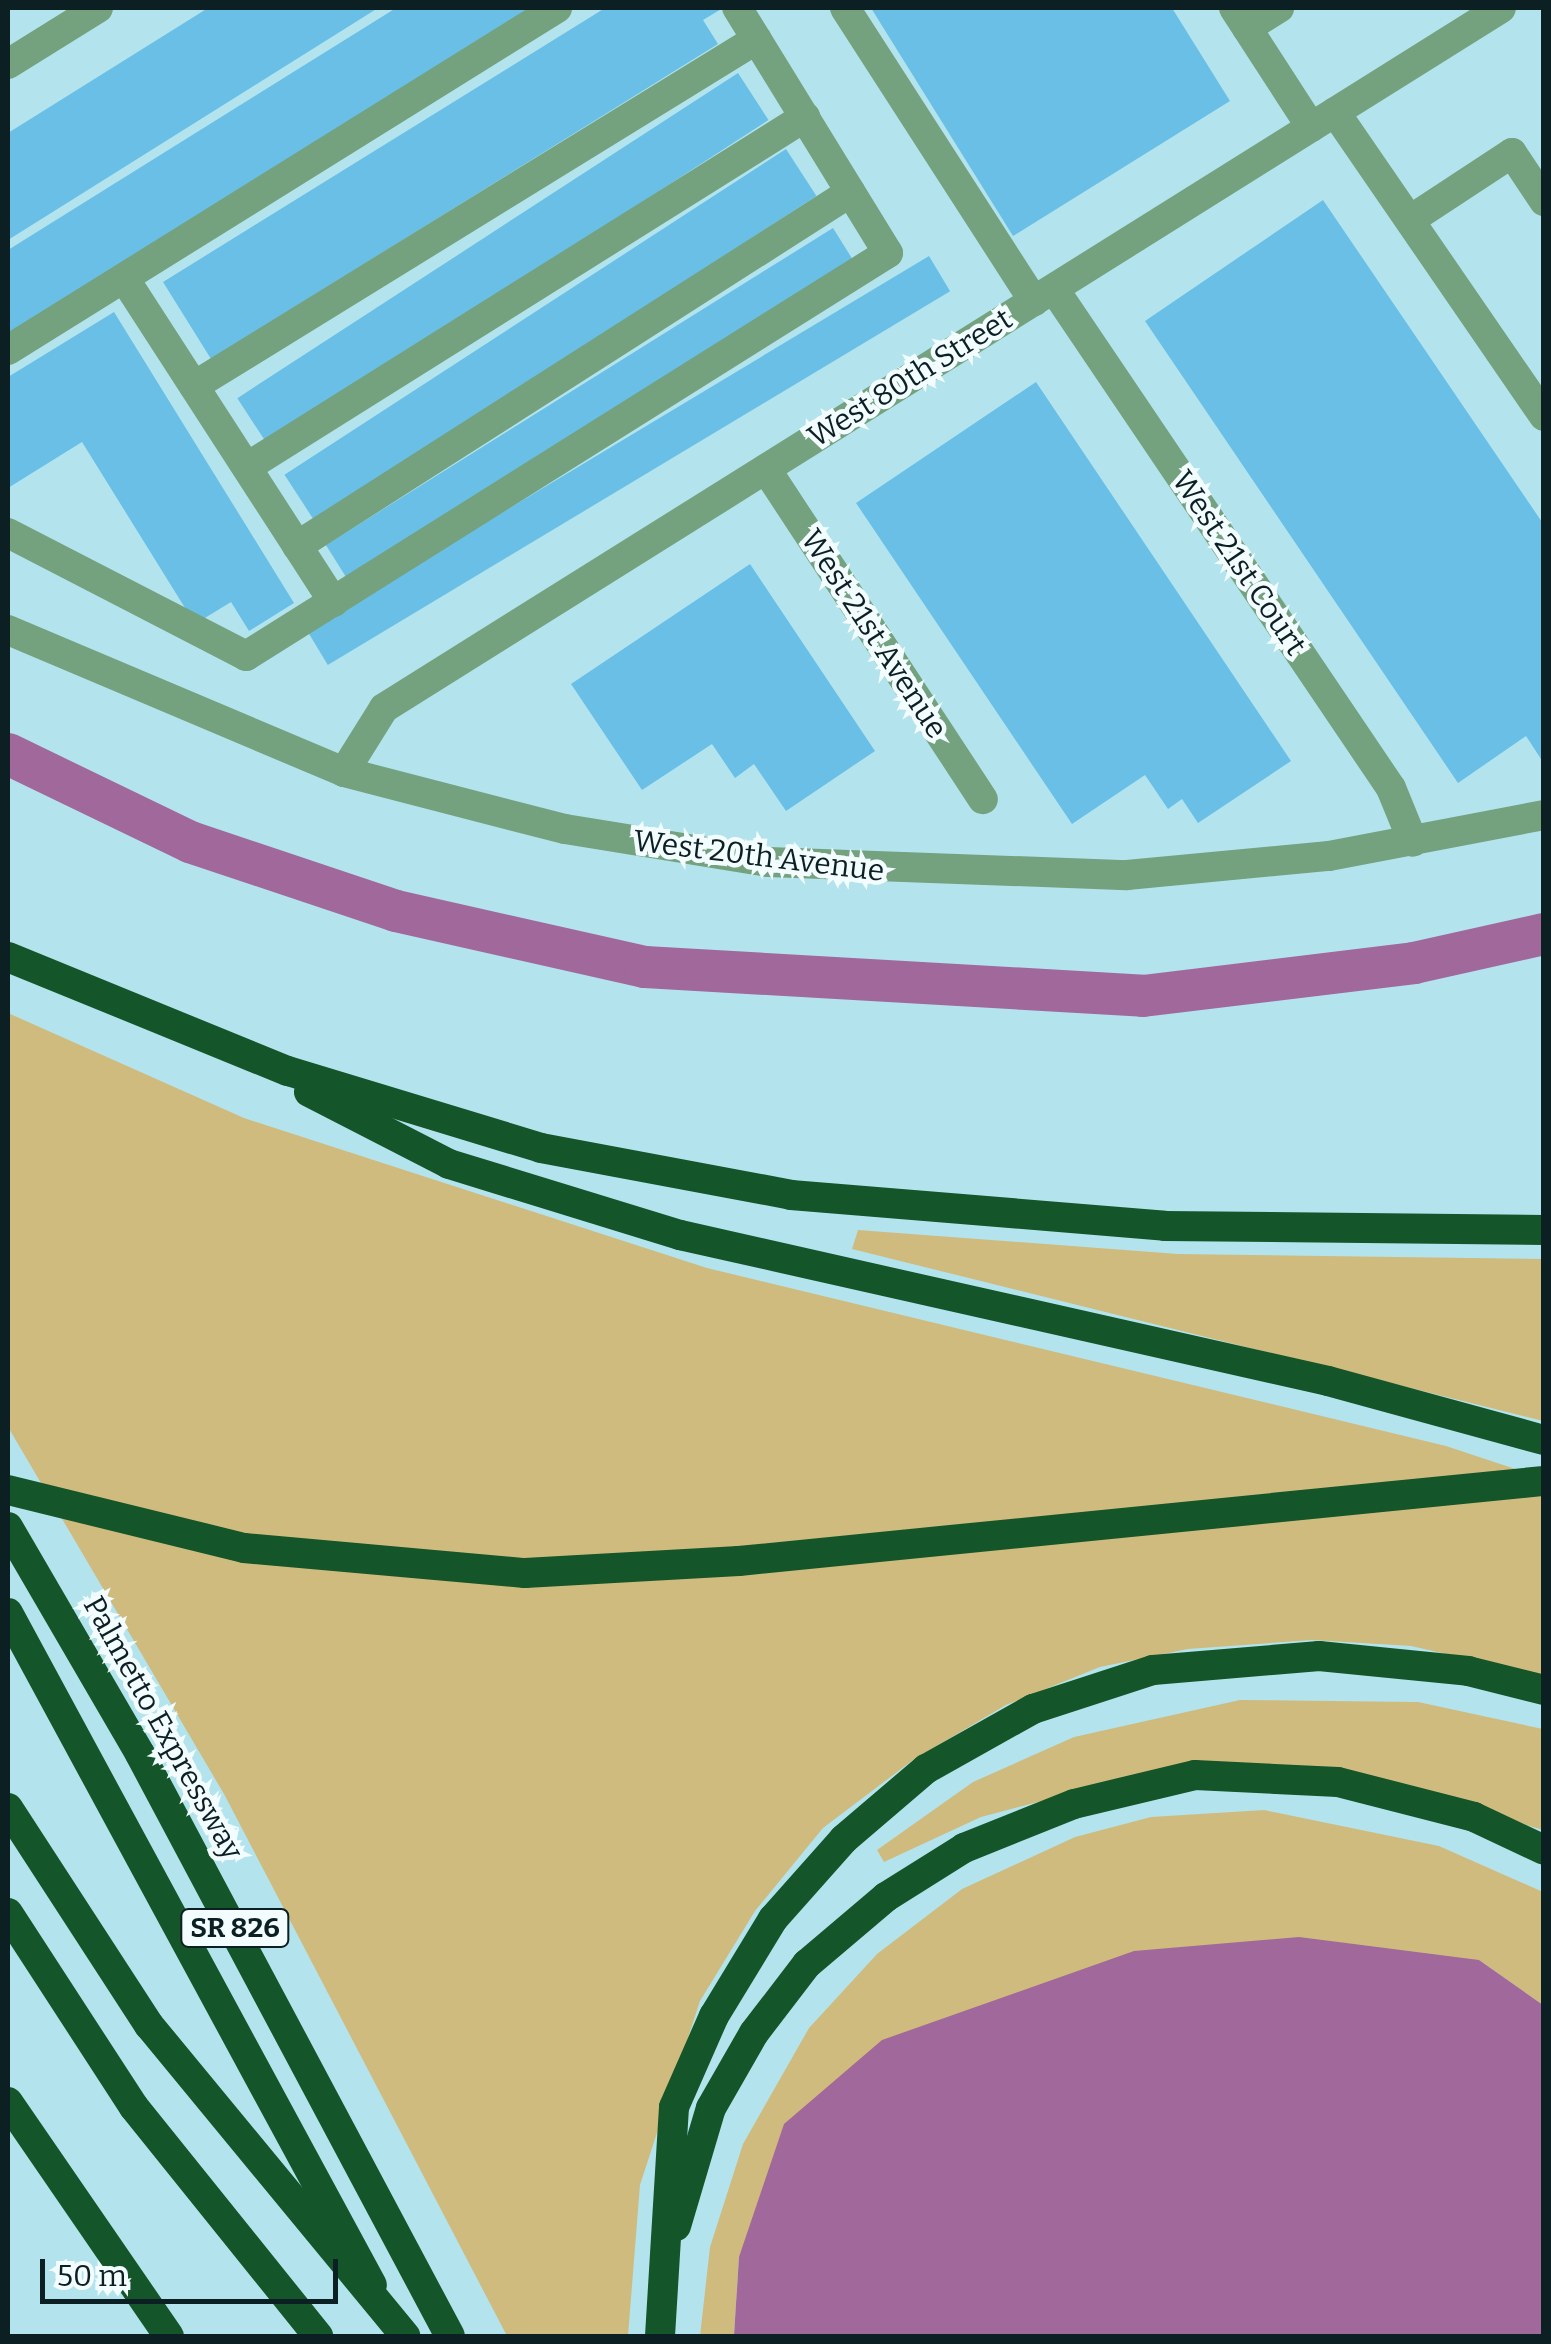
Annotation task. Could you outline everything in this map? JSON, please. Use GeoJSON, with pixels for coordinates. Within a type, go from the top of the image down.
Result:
{"type":"FeatureCollection","features":[{"type":"Feature","properties":{"kind":"highway"},"geometry":{"type":"LineString","coordinates":[[8,957],[232,1052],[498,1183],[680,1235],[1328,1381],[1544,1440]]}},
{"type":"Feature","properties":{"kind":"highway"},"geometry":{"type":"LineString","coordinates":[[232,1052],[541,1148],[791,1196],[1165,1226],[1544,1230]]}},
{"type":"Feature","properties":{"kind":"highway"},"geometry":{"type":"LineString","coordinates":[[8,1490],[244,1548],[525,1573],[758,1559],[1544,1481]]}},
{"type":"Feature","properties":{"kind":"highway","name":"Palmetto Expressway"},"geometry":{"type":"LineString","coordinates":[[8,1528],[205,1872],[450,2336]]}},
{"type":"Feature","properties":{"kind":"highway"},"geometry":{"type":"LineString","coordinates":[[8,1613],[402,2336]]}},
{"type":"Feature","properties":{"kind":"highway"},"geometry":{"type":"LineString","coordinates":[[660,2336],[657,2292],[674,2107],[714,2016],[773,1920],[844,1839],[926,1770],[1033,1709],[1153,1670],[1319,1656],[1468,1671],[1544,1690]]}},
{"type":"Feature","properties":{"kind":"highway"},"geometry":{"type":"LineString","coordinates":[[657,2292],[711,2108],[754,2033],[807,1964],[886,1897],[964,1848],[1074,1804],[1195,1775],[1338,1782],[1474,1817],[1544,1850]]}},
{"type":"Feature","properties":{"kind":"highway"},"geometry":{"type":"LineString","coordinates":[[8,1808],[149,2025],[282,2197],[402,2336]]}},
{"type":"Feature","properties":{"kind":"highway"},"geometry":{"type":"LineString","coordinates":[[8,1914],[101,2059],[318,2336]]}},
{"type":"Feature","properties":{"kind":"highway"},"geometry":{"type":"LineString","coordinates":[[8,2102],[169,2336]]}},
{"type":"Feature","properties":{"kind":"street"},"geometry":{"type":"LineString","coordinates":[[8,64],[98,8]]}},
{"type":"Feature","properties":{"kind":"street"},"geometry":{"type":"LineString","coordinates":[[8,350],[557,8]]}},
{"type":"Feature","properties":{"kind":"street"},"geometry":{"type":"LineString","coordinates":[[8,533],[246,656],[888,253],[737,8]]}},
{"type":"Feature","properties":{"kind":"street","name":"West 21st Court"},"geometry":{"type":"LineString","coordinates":[[846,8],[1391,788],[1413,842]]}},
{"type":"Feature","properties":{"kind":"street"},"geometry":{"type":"LineString","coordinates":[[1278,8],[1240,18],[1410,220],[1544,416]]}},
{"type":"Feature","properties":{"kind":"street","name":"West 80th Street"},"geometry":{"type":"LineString","coordinates":[[344,772],[384,708],[1500,8]]}},
{"type":"Feature","properties":{"kind":"street"},"geometry":{"type":"LineString","coordinates":[[194,386],[757,39]]}},
{"type":"Feature","properties":{"kind":"street"},"geometry":{"type":"LineString","coordinates":[[247,467],[805,117]]}},
{"type":"Feature","properties":{"kind":"street"},"geometry":{"type":"LineString","coordinates":[[1410,220],[1512,153],[1544,201]]}},
{"type":"Feature","properties":{"kind":"street"},"geometry":{"type":"LineString","coordinates":[[297,546],[850,192]]}},
{"type":"Feature","properties":{"kind":"street"},"geometry":{"type":"LineString","coordinates":[[124,278],[334,602]]}},
{"type":"Feature","properties":{"kind":"street","name":"West 21st Avenue"},"geometry":{"type":"LineString","coordinates":[[766,469],[983,799]]}},
{"type":"Feature","properties":{"kind":"street","name":"West 20th Avenue"},"geometry":{"type":"LineString","coordinates":[[8,630],[344,772],[623,840],[868,871],[1126,875],[1413,842],[1544,815]]}},
{"type":"Feature","properties":{"kind":"shaded area"},"geometry":{"type":"Polygon","coordinates":[[[8,1013],[244,1118],[707,1268],[1446,1446],[1543,1478],[1543,1676],[1411,1646],[1312,1640],[1188,1649],[1100,1667],[1006,1705],[913,1760],[823,1828],[755,1911],[700,2001],[640,2185],[628,2336],[507,2336],[224,1794],[8,1427],[8,1013]]]}},
{"type":"Feature","properties":{"kind":"shaded area"},"geometry":{"type":"Polygon","coordinates":[[[858,1230],[1178,1254],[1543,1259],[1543,1421],[852,1249],[858,1230]]]}},
{"type":"Feature","properties":{"kind":"shaded area"},"geometry":{"type":"Polygon","coordinates":[[[1240,1700],[1418,1702],[1543,1729],[1543,1830],[1365,1776],[1152,1772],[981,1817],[884,1862],[877,1850],[973,1782],[1074,1737],[1240,1700]]]}},
{"type":"Feature","properties":{"kind":"shaded area"},"geometry":{"type":"Polygon","coordinates":[[[1264,1810],[1439,1846],[1543,1892],[1543,2005],[1479,1960],[739,2257],[734,2336],[700,2336],[710,2247],[743,2144],[809,2028],[877,1954],[962,1889],[1075,1837],[1151,1817],[1264,1810]]]}},
{"type":"Feature","properties":{"kind":"shaded area"},"geometry":{"type":"Polygon","coordinates":[[[1299,1937],[1479,1960],[1543,2005],[1543,2336],[734,2336],[739,2257],[784,2124],[882,2040],[1134,1951],[1299,1937]]]}},
{"type":"Feature","properties":{"kind":"building"},"geometry":{"type":"Polygon","coordinates":[[[208,8],[378,8],[8,240],[8,133],[208,8]]]}},
{"type":"Feature","properties":{"kind":"building"},"geometry":{"type":"Polygon","coordinates":[[[396,8],[533,8],[8,336],[8,250],[396,8]]]}},
{"type":"Feature","properties":{"kind":"building"},"geometry":{"type":"Polygon","coordinates":[[[605,8],[723,8],[703,20],[718,44],[211,359],[163,282],[605,8]]]}},
{"type":"Feature","properties":{"kind":"building"},"geometry":{"type":"Polygon","coordinates":[[[871,8],[1172,8],[1230,101],[1013,236],[871,8]]]}},
{"type":"Feature","properties":{"kind":"building"},"geometry":{"type":"Polygon","coordinates":[[[738,73],[768,120],[268,445],[237,398],[738,73]]]}},
{"type":"Feature","properties":{"kind":"building"},"geometry":{"type":"Polygon","coordinates":[[[786,149],[816,196],[315,522],[284,475],[786,149]]]}},
{"type":"Feature","properties":{"kind":"building"},"geometry":{"type":"Polygon","coordinates":[[[1323,200],[1544,525],[1541,759],[1526,736],[1458,783],[1145,321],[1323,200]]]}},
{"type":"Feature","properties":{"kind":"building"},"geometry":{"type":"Polygon","coordinates":[[[833,228],[853,260],[346,577],[326,545],[833,228]]]}},
{"type":"Feature","properties":{"kind":"building"},"geometry":{"type":"Polygon","coordinates":[[[929,256],[950,291],[328,665],[307,630],[929,256]]]}},
{"type":"Feature","properties":{"kind":"building"},"geometry":{"type":"Polygon","coordinates":[[[114,312],[294,603],[249,631],[231,602],[195,624],[82,442],[8,488],[8,377],[114,312]]]}},
{"type":"Feature","properties":{"kind":"building"},"geometry":{"type":"Polygon","coordinates":[[[1036,382],[1291,761],[1198,823],[1182,799],[1168,809],[1145,775],[1072,824],[856,503],[1036,382]]]}},
{"type":"Feature","properties":{"kind":"building"},"geometry":{"type":"Polygon","coordinates":[[[750,564],[875,751],[786,811],[754,764],[735,778],[712,744],[642,790],[571,684],[750,564]]]}},
{"type":"Feature","properties":{"kind":"waterway"},"geometry":{"type":"LineString","coordinates":[[8,754],[190,842],[396,911],[645,967],[1143,996],[1414,963],[1544,934]]}}]}
